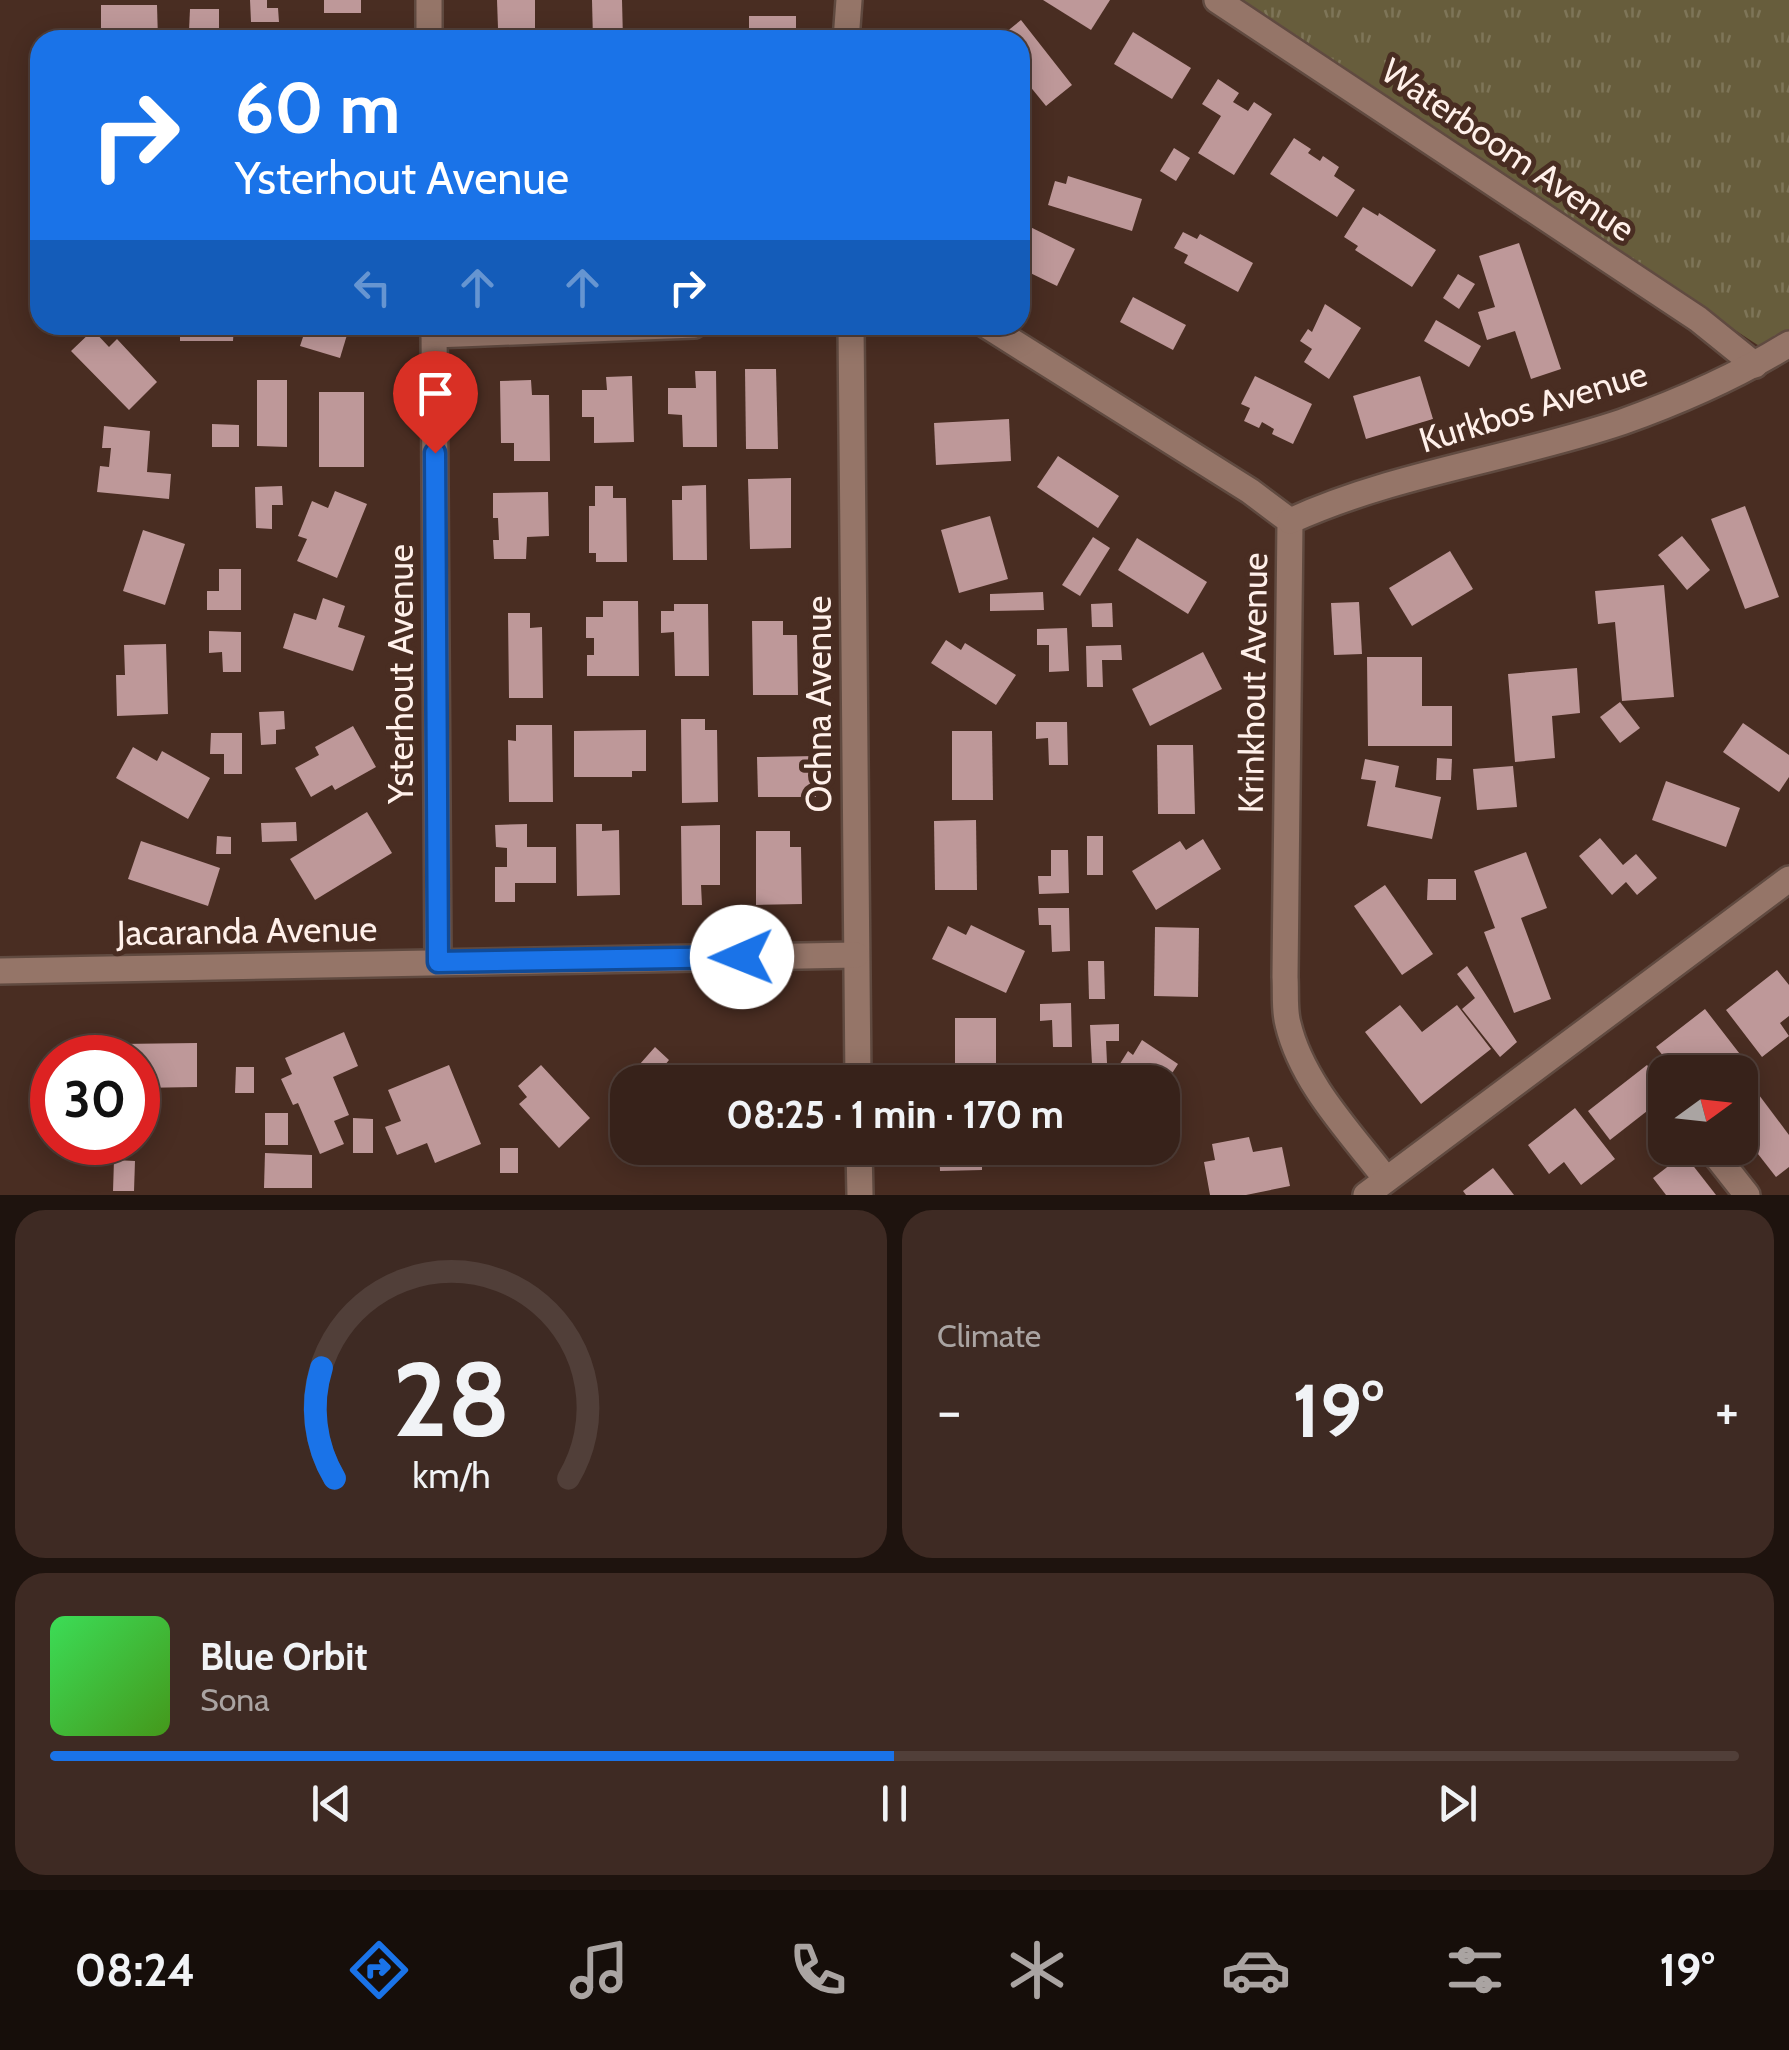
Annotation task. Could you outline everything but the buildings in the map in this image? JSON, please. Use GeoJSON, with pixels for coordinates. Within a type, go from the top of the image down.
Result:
{"type":"FeatureCollection","features":[{"type":"Feature","properties":{"kind":"street"},"geometry":{"type":"LineString","coordinates":[[429,0],[429,30]]}},
{"type":"Feature","properties":{"kind":"street"},"geometry":{"type":"LineString","coordinates":[[847,30],[849,0]]}},
{"type":"Feature","properties":{"kind":"street","name":"Waterboom Avenue"},"geometry":{"type":"LineString","coordinates":[[1217,0],[1698,319],[1755,365]]}},
{"type":"Feature","properties":{"kind":"street","name":"Ysterhout Avenue"},"geometry":{"type":"LineString","coordinates":[[434,335],[438,962]]}},
{"type":"Feature","properties":{"kind":"street","name":"Ochna Avenue"},"geometry":{"type":"LineString","coordinates":[[850,335],[858,1065]]}},
{"type":"Feature","properties":{"kind":"street","name":"Krinkhout Avenue"},"geometry":{"type":"LineString","coordinates":[[1002,335],[1250,491],[1290,522],[1285,977],[1288,1023],[1302,1062],[1376,1187]]}},
{"type":"Feature","properties":{"kind":"street","name":"Kurkbos Avenue"},"geometry":{"type":"LineString","coordinates":[[1290,522],[1336,500],[1620,422],[1707,389],[1789,344]]}},
{"type":"Feature","properties":{"kind":"street"},"geometry":{"type":"LineString","coordinates":[[1376,1187],[1789,880]]}},
{"type":"Feature","properties":{"kind":"street","name":"Jacaranda Avenue"},"geometry":{"type":"LineString","coordinates":[[0,971],[856,955]]}},
{"type":"Feature","properties":{"kind":"street"},"geometry":{"type":"LineString","coordinates":[[859,1165],[860,1195]]}},
{"type":"Feature","properties":{"kind":"street"},"geometry":{"type":"LineString","coordinates":[[1723,1165],[1747,1195]]}},
{"type":"Feature","properties":{"kind":"green space"},"geometry":{"type":"Polygon","coordinates":[[[1232,0],[1789,0],[1789,352],[1779,359],[1232,0]]]}},
{"type":"Feature","properties":{"kind":"route"},"geometry":{"type":"LineString","coordinates":[[435,453],[438,962],[742,957]]}}]}
